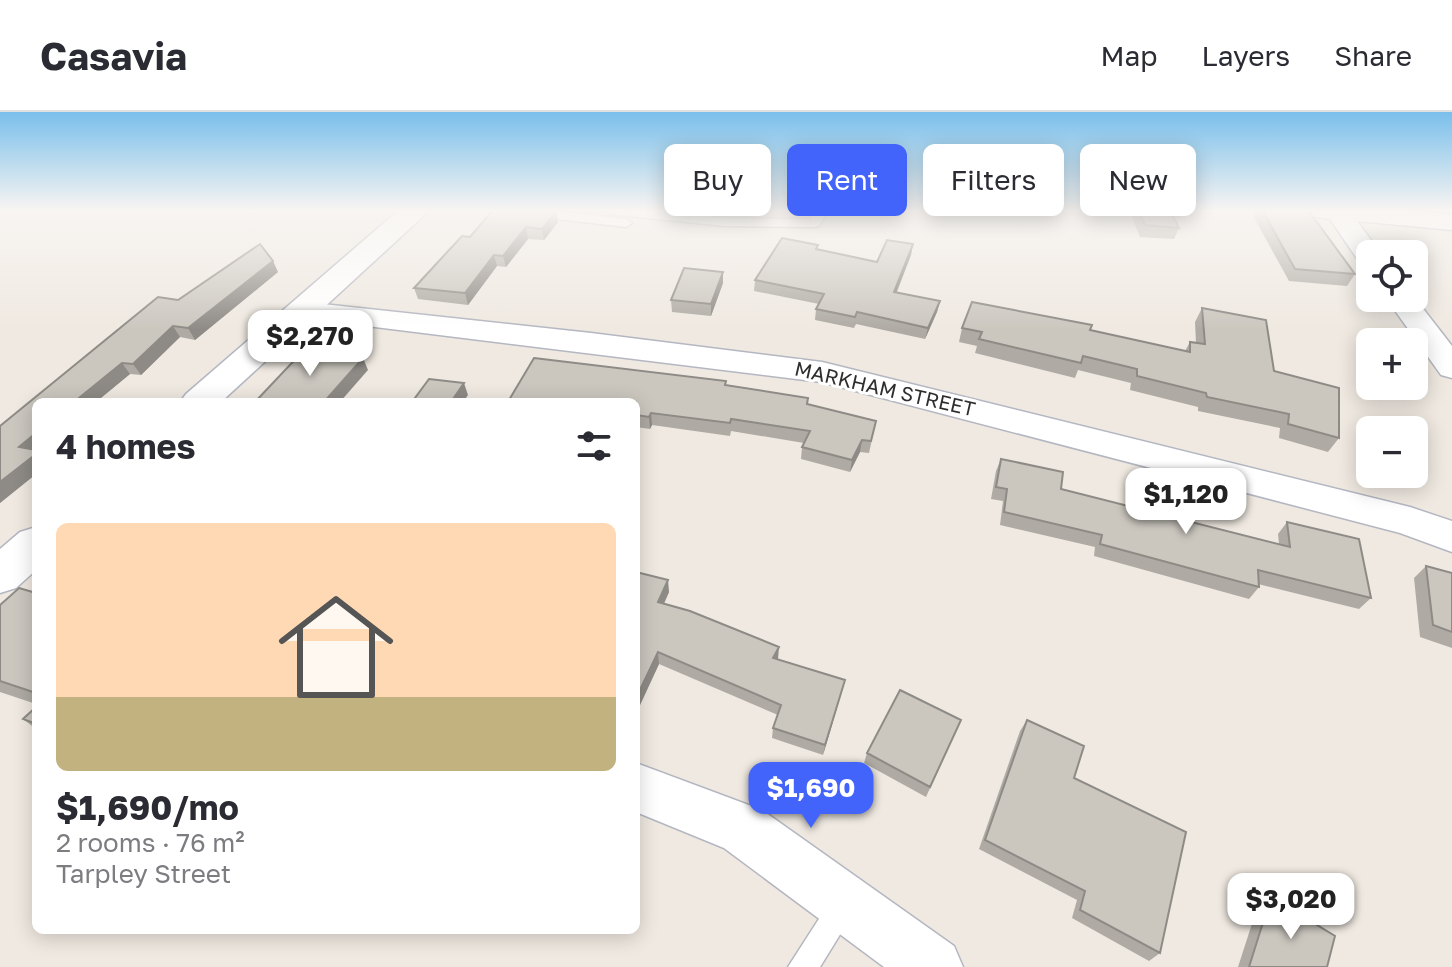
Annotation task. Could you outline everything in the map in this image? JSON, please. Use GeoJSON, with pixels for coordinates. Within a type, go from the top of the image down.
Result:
{"type":"FeatureCollection","features":[{"type":"Feature","properties":{"kind":"street"},"geometry":{"type":"LineString","coordinates":[[204,398],[372,250]]}},
{"type":"Feature","properties":{"kind":"street","name":"MARKHAM STREET"},"geometry":{"type":"LineString","coordinates":[[304,311],[635,347],[822,372],[1410,521],[1452,537]]}},
{"type":"Feature","properties":{"kind":"street"},"geometry":{"type":"LineString","coordinates":[[1410,312],[1452,368]]}},
{"type":"Feature","properties":{"kind":"street"},"geometry":{"type":"LineString","coordinates":[[640,789],[743,829],[933,967]]}},
{"type":"Feature","properties":{"kind":"lane"},"geometry":{"type":"LineString","coordinates":[[803,967],[846,903]]}},
{"type":"Feature","properties":{"kind":"building"},"geometry":{"type":"Polygon","coordinates":[[[251,250],[265,250],[273,261],[188,328],[173,326],[133,364],[122,363],[79,398],[34,398],[158,297],[178,300],[251,250]]]}},
{"type":"Feature","properties":{"kind":"building"},"geometry":{"type":"Polygon","coordinates":[[[449,250],[508,250],[503,256],[494,255],[465,293],[414,288],[449,250]]]}},
{"type":"Feature","properties":{"kind":"building"},"geometry":{"type":"Polygon","coordinates":[[[774,250],[820,250],[877,262],[882,250],[911,250],[894,292],[940,301],[928,328],[857,312],[855,317],[816,309],[824,294],[755,280],[774,250]]]}},
{"type":"Feature","properties":{"kind":"building"},"geometry":{"type":"Polygon","coordinates":[[[1284,250],[1337,250],[1355,274],[1295,269],[1284,250]]]}},
{"type":"Feature","properties":{"kind":"building"},"geometry":{"type":"Polygon","coordinates":[[[684,268],[723,272],[711,304],[671,300],[684,268]]]}},
{"type":"Feature","properties":{"kind":"building"},"geometry":{"type":"Polygon","coordinates":[[[972,302],[1092,325],[1090,330],[1190,352],[1190,342],[1205,344],[1202,308],[1266,320],[1274,371],[1339,388],[1339,438],[1288,424],[1289,414],[1207,397],[1206,393],[1137,376],[1137,369],[1083,356],[1081,363],[979,339],[982,332],[962,328],[972,302]]]}},
{"type":"Feature","properties":{"kind":"building"},"geometry":{"type":"Polygon","coordinates":[[[304,350],[363,358],[328,398],[259,398],[304,350]]]}},
{"type":"Feature","properties":{"kind":"building"},"geometry":{"type":"Polygon","coordinates":[[[534,358],[726,381],[725,385],[808,398],[807,404],[876,421],[871,441],[862,440],[852,460],[802,447],[810,431],[731,419],[730,423],[651,413],[649,417],[640,416],[640,398],[510,398],[534,358]]]}},
{"type":"Feature","properties":{"kind":"building"},"geometry":{"type":"Polygon","coordinates":[[[429,379],[464,383],[454,398],[415,398],[429,379]]]}},
{"type":"Feature","properties":{"kind":"building"},"geometry":{"type":"Polygon","coordinates":[[[32,400],[32,436],[19,447],[32,449],[32,457],[0,482],[0,426],[32,400]]]}},
{"type":"Feature","properties":{"kind":"building"},"geometry":{"type":"Polygon","coordinates":[[[1001,459],[1063,472],[1061,489],[1290,547],[1287,522],[1359,539],[1371,598],[1258,570],[1259,587],[1100,544],[1102,535],[1004,512],[1007,489],[996,487],[1001,459]]]}},
{"type":"Feature","properties":{"kind":"building"},"geometry":{"type":"Polygon","coordinates":[[[1426,566],[1452,573],[1452,632],[1433,625],[1426,566]]]}},
{"type":"Feature","properties":{"kind":"building"},"geometry":{"type":"Polygon","coordinates":[[[640,573],[668,580],[658,602],[690,611],[779,647],[773,658],[845,680],[825,745],[773,728],[781,705],[658,652],[640,690],[640,573]]]}},
{"type":"Feature","properties":{"kind":"building"},"geometry":{"type":"Polygon","coordinates":[[[19,588],[32,592],[32,692],[0,681],[0,605],[19,588]]]}},
{"type":"Feature","properties":{"kind":"building"},"geometry":{"type":"Polygon","coordinates":[[[900,690],[961,720],[930,787],[867,753],[900,690]]]}},
{"type":"Feature","properties":{"kind":"building"},"geometry":{"type":"Polygon","coordinates":[[[32,711],[32,722],[23,719],[32,711]]]}},
{"type":"Feature","properties":{"kind":"building"},"geometry":{"type":"Polygon","coordinates":[[[1027,720],[1084,746],[1074,778],[1186,832],[1160,953],[1080,910],[1085,891],[985,840],[1027,720]]]}},
{"type":"Feature","properties":{"kind":"building"},"geometry":{"type":"Polygon","coordinates":[[[1271,897],[1335,936],[1327,967],[1249,967],[1271,897]]]}}]}
